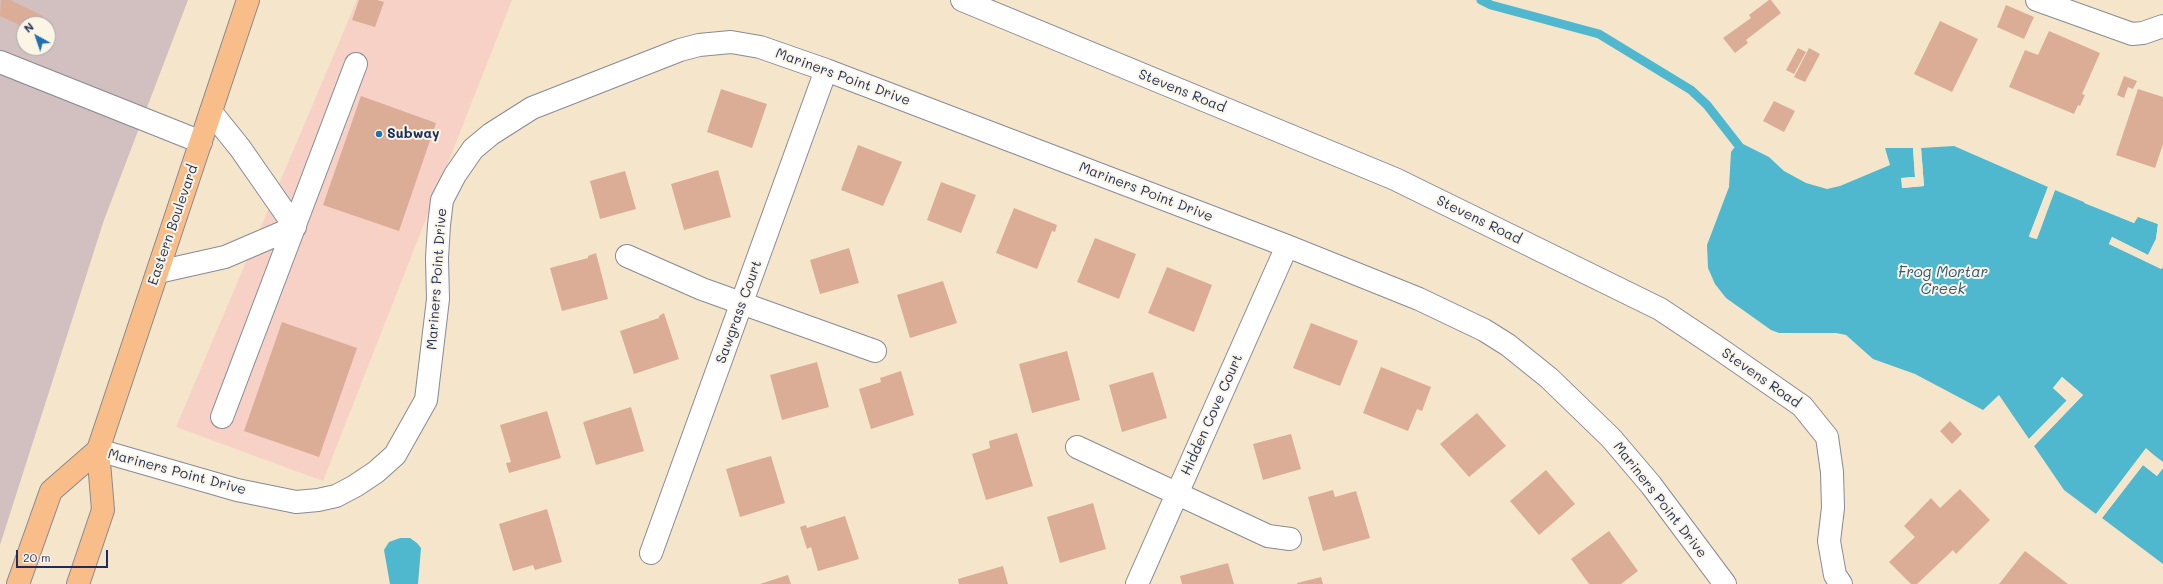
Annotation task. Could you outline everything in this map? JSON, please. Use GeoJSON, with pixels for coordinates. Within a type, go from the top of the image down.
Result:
{"type":"FeatureCollection","features":[{"type":"Feature","properties":{"kind":"main road","name":"Eastern Boulevard"},"geometry":{"type":"LineString","coordinates":[[78,584],[103,510],[98,450],[248,0]]}},
{"type":"Feature","properties":{"kind":"main road"},"geometry":{"type":"LineString","coordinates":[[18,584],[51,491],[98,450]]}},
{"type":"Feature","properties":{"kind":"street","name":"Stevens Road"},"geometry":{"type":"LineString","coordinates":[[962,0],[1381,173],[1600,279],[1672,317],[1802,406],[1827,437],[1832,472],[1833,501],[1829,541],[1835,575],[1841,584]]}},
{"type":"Feature","properties":{"kind":"street"},"geometry":{"type":"LineString","coordinates":[[2037,0],[2132,34],[2142,33],[2163,26]]}},
{"type":"Feature","properties":{"kind":"street","name":"Mariners Point Drive"},"geometry":{"type":"LineString","coordinates":[[98,450],[237,490],[296,502],[318,500],[336,496],[355,486],[376,472],[394,455],[426,400],[438,299],[438,252],[442,200],[455,175],[473,149],[490,134],[532,108],[680,50],[700,45],[732,42],[760,47],[826,70],[1287,246],[1432,304],[1464,319],[1508,345],[1550,378],[1611,438],[1651,484],[1714,580]]}},
{"type":"Feature","properties":{"kind":"street"},"geometry":{"type":"LineString","coordinates":[[0,62],[201,142]]}},
{"type":"Feature","properties":{"kind":"street"},"geometry":{"type":"LineString","coordinates":[[222,417],[356,64]]}},
{"type":"Feature","properties":{"kind":"street","name":"Sawgrass Court"},"geometry":{"type":"LineString","coordinates":[[651,553],[826,70]]}},
{"type":"Feature","properties":{"kind":"street"},"geometry":{"type":"LineString","coordinates":[[211,112],[240,148],[295,227]]}},
{"type":"Feature","properties":{"kind":"street"},"geometry":{"type":"LineString","coordinates":[[158,272],[225,257],[295,227]]}},
{"type":"Feature","properties":{"kind":"street","name":"Hidden Cove Court"},"geometry":{"type":"LineString","coordinates":[[1137,584],[1287,246]]}},
{"type":"Feature","properties":{"kind":"street"},"geometry":{"type":"LineString","coordinates":[[627,256],[742,304],[875,350]]}},
{"type":"Feature","properties":{"kind":"street"},"geometry":{"type":"LineString","coordinates":[[1077,447],[1268,536],[1290,539]]}},
{"type":"Feature","properties":{"kind":"shaded area"},"geometry":{"type":"Polygon","coordinates":[[[0,0],[188,0],[104,220],[0,545],[0,0]]]}},
{"type":"Feature","properties":{"kind":"shaded area"},"geometry":{"type":"Polygon","coordinates":[[[357,0],[512,0],[323,481],[176,427],[357,0]]]}},
{"type":"Feature","properties":{"kind":"water","name":"Frog Mortar Creek"},"geometry":{"type":"Polygon","coordinates":[[[1743,144],[1769,157],[1784,171],[1806,183],[1827,189],[1840,186],[1890,165],[1885,148],[1913,148],[1915,177],[1902,178],[1902,188],[1924,186],[1921,148],[1954,146],[2048,187],[2029,236],[2037,239],[2055,190],[2134,223],[2138,217],[2158,224],[2156,239],[2148,255],[2112,237],[2109,244],[2162,269],[2163,267],[2163,462],[2146,449],[2096,514],[2064,490],[2034,446],[2083,395],[2062,377],[2053,388],[2067,400],[2029,439],[1999,395],[1983,410],[1915,374],[1873,359],[1846,335],[1836,333],[1779,333],[1771,330],[1726,298],[1715,284],[1708,268],[1707,245],[1729,187],[1731,152],[1734,148],[1743,144]]]}},
{"type":"Feature","properties":{"kind":"water"},"geometry":{"type":"Polygon","coordinates":[[[2143,465],[2157,476],[2163,468],[2163,564],[2102,518],[2143,465]]]}},
{"type":"Feature","properties":{"kind":"water"},"geometry":{"type":"Polygon","coordinates":[[[400,538],[410,538],[421,548],[418,584],[390,584],[384,550],[389,542],[400,538]]]}},
{"type":"Feature","properties":{"kind":"pier"},"geometry":{"type":"Polygon","coordinates":[[[1913,148],[1915,148],[1917,177],[1904,180],[1904,186],[1922,184],[1919,148],[1921,148],[1924,186],[1902,188],[1901,178],[1915,177],[1913,148]]]}},
{"type":"Feature","properties":{"kind":"pier"},"geometry":{"type":"Polygon","coordinates":[[[2048,187],[2050,188],[2032,235],[2035,237],[2053,189],[2055,190],[2036,239],[2029,237],[2048,187]]]}},
{"type":"Feature","properties":{"kind":"pier"},"geometry":{"type":"Polygon","coordinates":[[[2085,201],[2133,220],[2137,216],[2134,223],[2084,203],[2085,201]]]}},
{"type":"Feature","properties":{"kind":"pier"},"geometry":{"type":"Polygon","coordinates":[[[2138,215],[2159,223],[2158,240],[2149,257],[2113,239],[2112,243],[2161,267],[2163,265],[2161,269],[2109,244],[2112,237],[2148,255],[2156,239],[2158,224],[2137,216],[2138,215]]]}},
{"type":"Feature","properties":{"kind":"pier"},"geometry":{"type":"Polygon","coordinates":[[[2062,377],[2083,395],[2034,446],[2033,444],[2080,395],[2062,380],[2056,388],[2069,401],[2030,440],[2029,439],[2067,401],[2053,388],[2062,377]]]}},
{"type":"Feature","properties":{"kind":"pier"},"geometry":{"type":"Polygon","coordinates":[[[2146,448],[2163,464],[2146,451],[2097,515],[2096,514],[2146,448]]]}},
{"type":"Feature","properties":{"kind":"pier"},"geometry":{"type":"Polygon","coordinates":[[[2142,464],[2157,473],[2163,466],[2163,468],[2157,476],[2143,465],[2102,518],[2100,517],[2142,464]]]}},
{"type":"Feature","properties":{"kind":"building"},"geometry":{"type":"Polygon","coordinates":[[[1,0],[10,0],[43,16],[16,16],[16,23],[0,16],[1,0]]]}},
{"type":"Feature","properties":{"kind":"building"},"geometry":{"type":"Polygon","coordinates":[[[359,0],[377,0],[384,2],[375,27],[352,20],[359,0]]]}},
{"type":"Feature","properties":{"kind":"building"},"geometry":{"type":"Polygon","coordinates":[[[1771,0],[1781,13],[1746,40],[1748,43],[1735,53],[1723,38],[1751,18],[1749,15],[1771,0]]]}},
{"type":"Feature","properties":{"kind":"building"},"geometry":{"type":"Polygon","coordinates":[[[2006,5],[2034,17],[2024,39],[1997,27],[2006,5]]]}},
{"type":"Feature","properties":{"kind":"building"},"geometry":{"type":"Polygon","coordinates":[[[1940,21],[1978,39],[1952,92],[1914,74],[1940,21]]]}},
{"type":"Feature","properties":{"kind":"building"},"geometry":{"type":"Polygon","coordinates":[[[2049,31],[2100,53],[2082,94],[2085,95],[2074,114],[2009,87],[2025,50],[2038,55],[2049,31]]]}},
{"type":"Feature","properties":{"kind":"building"},"geometry":{"type":"Polygon","coordinates":[[[1798,48],[1806,52],[1794,74],[1786,70],[1798,48]]]}},
{"type":"Feature","properties":{"kind":"building"},"geometry":{"type":"Polygon","coordinates":[[[1809,48],[1820,54],[1805,82],[1794,77],[1809,48]]]}},
{"type":"Feature","properties":{"kind":"building"},"geometry":{"type":"Polygon","coordinates":[[[2124,76],[2137,81],[2133,89],[2128,87],[2124,98],[2117,95],[2124,76]]]}},
{"type":"Feature","properties":{"kind":"building"},"geometry":{"type":"Polygon","coordinates":[[[721,89],[767,104],[752,148],[707,132],[721,89]]]}},
{"type":"Feature","properties":{"kind":"building"},"geometry":{"type":"Polygon","coordinates":[[[2138,89],[2163,97],[2163,144],[2155,168],[2116,155],[2138,89]]]}},
{"type":"Feature","properties":{"kind":"building"},"geometry":{"type":"Polygon","coordinates":[[[361,96],[436,123],[399,231],[323,205],[361,96]]]}},
{"type":"Feature","properties":{"kind":"building"},"geometry":{"type":"Polygon","coordinates":[[[1774,101],[1795,111],[1784,132],[1763,121],[1774,101]]]}},
{"type":"Feature","properties":{"kind":"building"},"geometry":{"type":"Polygon","coordinates":[[[858,145],[902,162],[883,206],[841,190],[858,145]]]}},
{"type":"Feature","properties":{"kind":"building"},"geometry":{"type":"Polygon","coordinates":[[[718,170],[731,217],[684,230],[671,184],[718,170]]]}},
{"type":"Feature","properties":{"kind":"building"},"geometry":{"type":"Polygon","coordinates":[[[625,171],[636,209],[600,219],[590,181],[625,171]]]}},
{"type":"Feature","properties":{"kind":"building"},"geometry":{"type":"Polygon","coordinates":[[[941,182],[976,195],[961,233],[927,220],[941,182]]]}},
{"type":"Feature","properties":{"kind":"building"},"geometry":{"type":"Polygon","coordinates":[[[1014,208],[1057,225],[1055,232],[1052,231],[1037,269],[996,253],[1014,208]]]}},
{"type":"Feature","properties":{"kind":"building"},"geometry":{"type":"Polygon","coordinates":[[[1095,238],[1136,254],[1119,299],[1077,282],[1095,238]]]}},
{"type":"Feature","properties":{"kind":"building"},"geometry":{"type":"Polygon","coordinates":[[[849,248],[859,283],[820,294],[810,260],[849,248]]]}},
{"type":"Feature","properties":{"kind":"building"},"geometry":{"type":"Polygon","coordinates":[[[596,253],[608,299],[562,311],[550,268],[588,258],[588,256],[596,253]]]}},
{"type":"Feature","properties":{"kind":"building"},"geometry":{"type":"Polygon","coordinates":[[[1167,267],[1212,285],[1194,332],[1148,313],[1167,267]]]}},
{"type":"Feature","properties":{"kind":"building"},"geometry":{"type":"Polygon","coordinates":[[[943,281],[957,323],[910,338],[897,295],[943,281]]]}},
{"type":"Feature","properties":{"kind":"building"},"geometry":{"type":"Polygon","coordinates":[[[664,313],[679,359],[634,374],[620,331],[659,318],[659,316],[664,313]]]}},
{"type":"Feature","properties":{"kind":"building"},"geometry":{"type":"Polygon","coordinates":[[[282,322],[357,348],[319,457],[244,431],[282,322]]]}},
{"type":"Feature","properties":{"kind":"building"},"geometry":{"type":"Polygon","coordinates":[[[1311,323],[1358,341],[1340,386],[1293,368],[1311,323]]]}},
{"type":"Feature","properties":{"kind":"building"},"geometry":{"type":"Polygon","coordinates":[[[1067,351],[1080,400],[1032,413],[1019,364],[1067,351]]]}},
{"type":"Feature","properties":{"kind":"building"},"geometry":{"type":"Polygon","coordinates":[[[817,362],[829,407],[782,420],[770,375],[817,362]]]}},
{"type":"Feature","properties":{"kind":"building"},"geometry":{"type":"Polygon","coordinates":[[[1381,367],[1431,387],[1422,411],[1417,409],[1408,431],[1363,413],[1381,367]]]}},
{"type":"Feature","properties":{"kind":"building"},"geometry":{"type":"Polygon","coordinates":[[[901,371],[914,415],[871,429],[859,389],[881,382],[880,378],[901,371]]]}},
{"type":"Feature","properties":{"kind":"building"},"geometry":{"type":"Polygon","coordinates":[[[1153,372],[1167,418],[1122,432],[1109,385],[1153,372]]]}},
{"type":"Feature","properties":{"kind":"building"},"geometry":{"type":"Polygon","coordinates":[[[631,407],[644,451],[596,465],[583,422],[631,407]]]}},
{"type":"Feature","properties":{"kind":"building"},"geometry":{"type":"Polygon","coordinates":[[[547,411],[561,458],[509,473],[506,463],[511,462],[500,425],[547,411]]]}},
{"type":"Feature","properties":{"kind":"building"},"geometry":{"type":"Polygon","coordinates":[[[1477,413],[1506,446],[1469,477],[1440,444],[1477,413]]]}},
{"type":"Feature","properties":{"kind":"building"},"geometry":{"type":"Polygon","coordinates":[[[1950,421],[1962,434],[1952,444],[1940,431],[1950,421]]]}},
{"type":"Feature","properties":{"kind":"building"},"geometry":{"type":"Polygon","coordinates":[[[1017,433],[1033,486],[986,500],[972,454],[990,448],[989,441],[1017,433]]]}},
{"type":"Feature","properties":{"kind":"building"},"geometry":{"type":"Polygon","coordinates":[[[1291,434],[1301,469],[1263,480],[1253,444],[1291,434]]]}},
{"type":"Feature","properties":{"kind":"building"},"geometry":{"type":"Polygon","coordinates":[[[771,456],[785,503],[740,517],[726,469],[771,456]]]}},
{"type":"Feature","properties":{"kind":"building"},"geometry":{"type":"Polygon","coordinates":[[[1546,470],[1575,504],[1539,535],[1510,501],[1546,470]]]}},
{"type":"Feature","properties":{"kind":"building"},"geometry":{"type":"Polygon","coordinates":[[[1960,489],[1990,520],[1956,554],[1953,550],[1917,584],[1911,584],[1889,562],[1915,537],[1904,526],[1931,498],[1940,508],[1960,489]]]}},
{"type":"Feature","properties":{"kind":"building"},"geometry":{"type":"Polygon","coordinates":[[[1333,490],[1335,497],[1356,491],[1370,538],[1323,551],[1308,497],[1333,490]]]}},
{"type":"Feature","properties":{"kind":"building"},"geometry":{"type":"Polygon","coordinates":[[[1093,503],[1106,549],[1060,563],[1047,517],[1093,503]]]}},
{"type":"Feature","properties":{"kind":"building"},"geometry":{"type":"Polygon","coordinates":[[[547,509],[562,562],[535,570],[533,565],[513,571],[499,524],[547,509]]]}},
{"type":"Feature","properties":{"kind":"building"},"geometry":{"type":"Polygon","coordinates":[[[845,516],[859,559],[818,571],[811,547],[807,549],[800,527],[806,525],[807,528],[845,516]]]}},
{"type":"Feature","properties":{"kind":"building"},"geometry":{"type":"Polygon","coordinates":[[[1609,531],[1638,571],[1621,584],[1589,584],[1571,559],[1609,531]]]}},
{"type":"Feature","properties":{"kind":"building"},"geometry":{"type":"Polygon","coordinates":[[[2025,551],[2068,584],[1999,584],[2025,551]]]}},
{"type":"Feature","properties":{"kind":"building"},"geometry":{"type":"Polygon","coordinates":[[[1228,563],[1234,584],[1182,584],[1180,576],[1228,563]]]}},
{"type":"Feature","properties":{"kind":"building"},"geometry":{"type":"Polygon","coordinates":[[[1003,566],[1008,584],[959,584],[958,579],[1003,566]]]}},
{"type":"Feature","properties":{"kind":"building"},"geometry":{"type":"Polygon","coordinates":[[[788,575],[791,584],[760,584],[788,575]]]}},
{"type":"Feature","properties":{"kind":"building"},"geometry":{"type":"Polygon","coordinates":[[[1321,577],[1323,584],[1297,584],[1297,583],[1321,577]]]}},
{"type":"Feature","properties":{"kind":"waterway"},"geometry":{"type":"LineString","coordinates":[[1481,0],[1491,5],[1599,34],[1691,90],[1707,105],[1739,146]]}},
{"type":"Feature","properties":{"kind":"place","name":"Subway"},"geometry":{"type":"Point","coordinates":[379,134]}}]}
